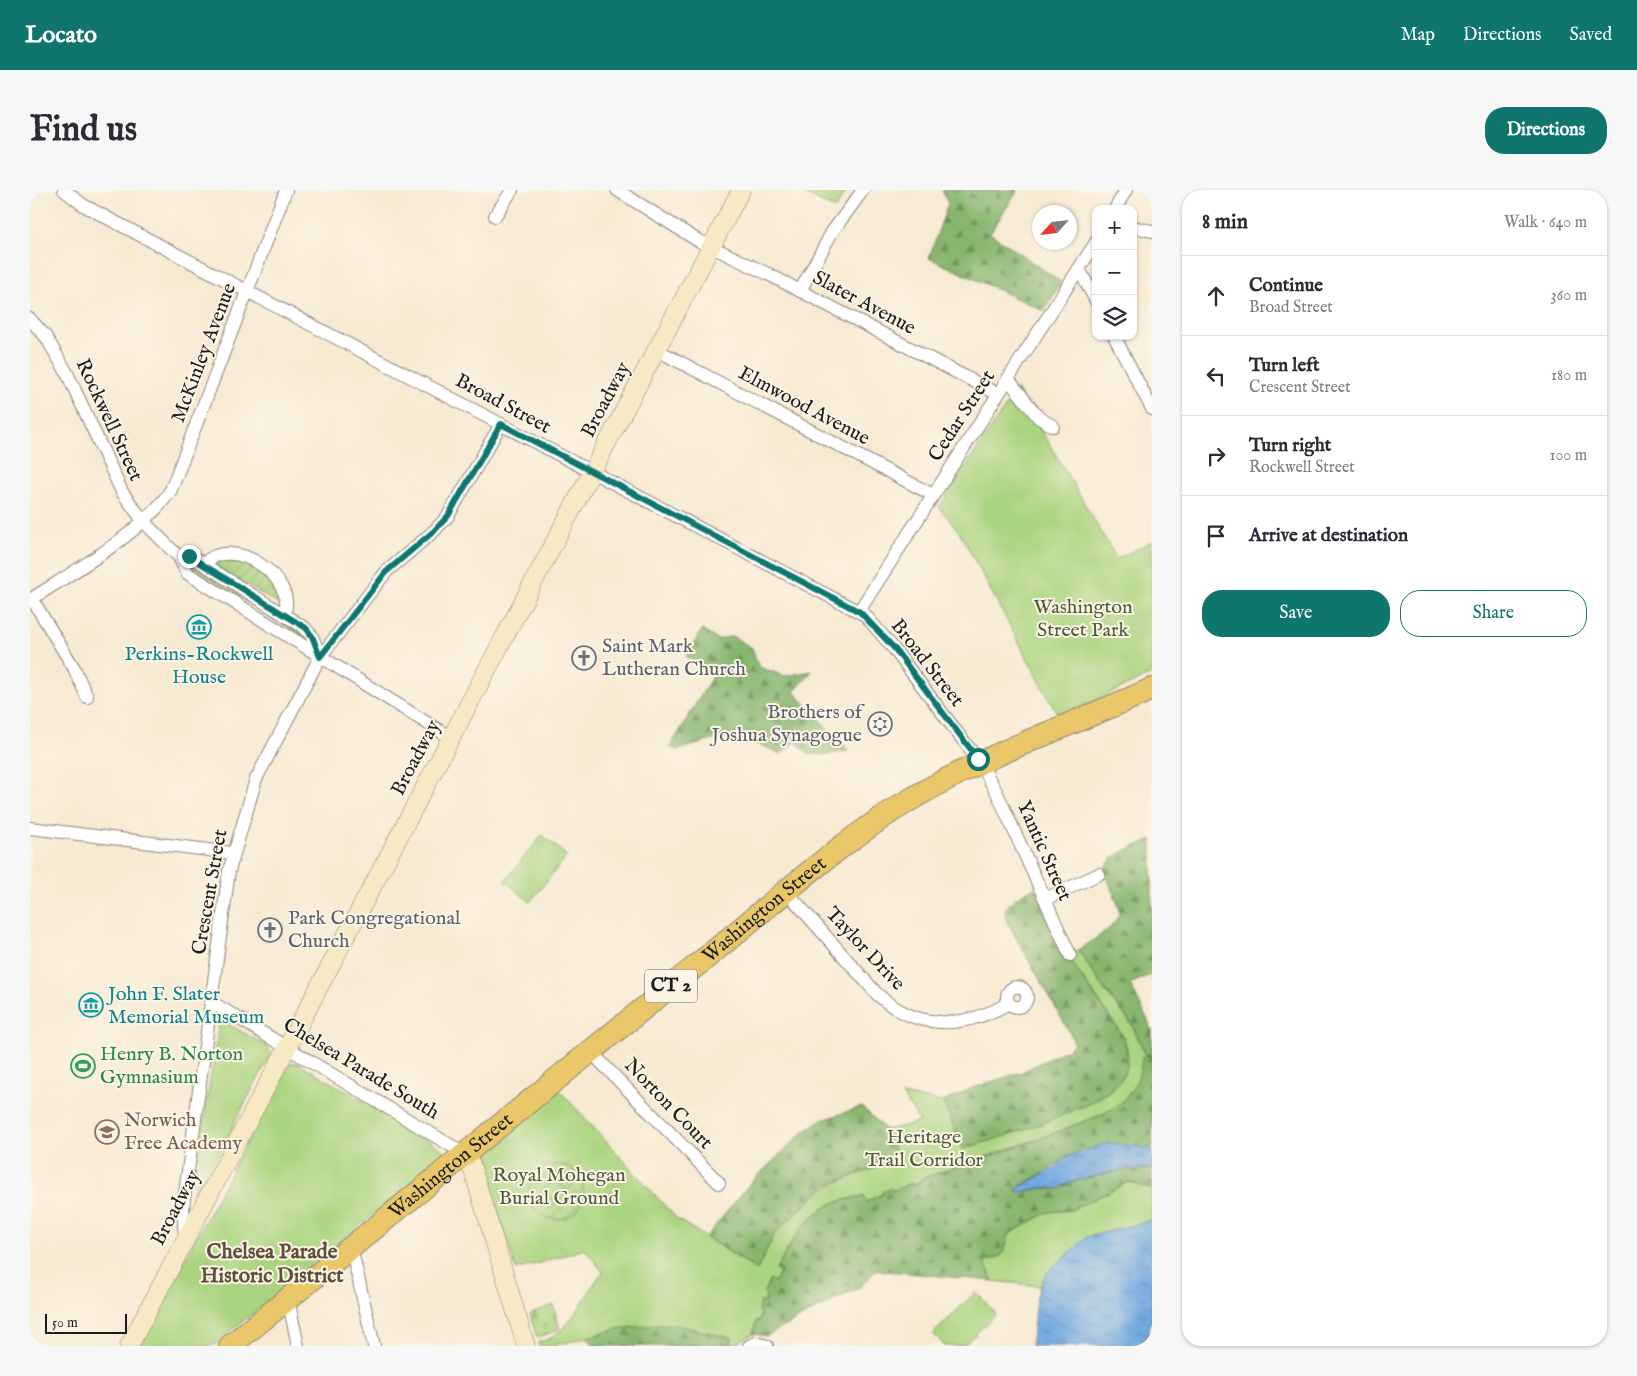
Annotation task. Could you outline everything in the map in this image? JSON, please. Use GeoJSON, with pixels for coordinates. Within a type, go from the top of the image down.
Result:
{"type":"FeatureCollection","features":[{"type":"Feature","properties":{"kind":"highway","name":"Washington Street"},"geometry":{"type":"LineString","coordinates":[[230,1346],[787,892],[893,811],[981,764],[1152,689]]}},
{"type":"Feature","properties":{"kind":"main road","name":"Broadway"},"geometry":{"type":"LineString","coordinates":[[128,1346],[741,190]]}},
{"type":"Feature","properties":{"kind":"main road"},"geometry":{"type":"LineString","coordinates":[[465,1154],[471,1164],[526,1346]]}},
{"type":"Feature","properties":{"kind":"street","name":"Broad Street"},"geometry":{"type":"LineString","coordinates":[[64,190],[88,208],[859,611],[869,619],[894,648],[981,764]]}},
{"type":"Feature","properties":{"kind":"street","name":"McKinley Avenue"},"geometry":{"type":"LineString","coordinates":[[31,600],[144,522],[164,500],[176,479],[286,190]]}},
{"type":"Feature","properties":{"kind":"street"},"geometry":{"type":"LineString","coordinates":[[495,216],[512,190]]}},
{"type":"Feature","properties":{"kind":"street","name":"Slater Avenue"},"geometry":{"type":"LineString","coordinates":[[617,190],[711,247],[998,394]]}},
{"type":"Feature","properties":{"kind":"street"},"geometry":{"type":"LineString","coordinates":[[800,291],[832,232],[863,190]]}},
{"type":"Feature","properties":{"kind":"street"},"geometry":{"type":"LineString","coordinates":[[1118,205],[1126,190]]}},
{"type":"Feature","properties":{"kind":"street"},"geometry":{"type":"LineString","coordinates":[[1137,228],[1152,231]]}},
{"type":"Feature","properties":{"kind":"street","name":"Cedar Street"},"geometry":{"type":"LineString","coordinates":[[859,611],[1092,248]]}},
{"type":"Feature","properties":{"kind":"street"},"geometry":{"type":"LineString","coordinates":[[1079,269],[1093,295]]}},
{"type":"Feature","properties":{"kind":"street","name":"Rockwell Street"},"geometry":{"type":"LineString","coordinates":[[30,319],[46,336],[64,366],[114,479],[144,522],[179,557],[184,570],[190,576],[451,738]]}},
{"type":"Feature","properties":{"kind":"street"},"geometry":{"type":"LineString","coordinates":[[1116,340],[1152,408]]}},
{"type":"Feature","properties":{"kind":"street","name":"Elmwood Avenue"},"geometry":{"type":"LineString","coordinates":[[657,350],[934,495]]}},
{"type":"Feature","properties":{"kind":"street"},"geometry":{"type":"LineString","coordinates":[[1008,380],[1039,418],[1053,426]]}},
{"type":"Feature","properties":{"kind":"street","name":"Crescent Street"},"geometry":{"type":"LineString","coordinates":[[185,1237],[183,1207],[227,881],[246,808],[262,766],[320,657],[386,572],[434,531],[448,516],[501,424]]}},
{"type":"Feature","properties":{"kind":"street"},"geometry":{"type":"LineString","coordinates":[[204,564],[210,558],[224,554],[244,557],[259,564],[273,576],[283,590],[287,602],[284,615]]}},
{"type":"Feature","properties":{"kind":"street"},"geometry":{"type":"LineString","coordinates":[[179,557],[189,556],[204,564],[309,631],[320,657]]}},
{"type":"Feature","properties":{"kind":"street"},"geometry":{"type":"LineString","coordinates":[[31,600],[74,668],[87,697]]}},
{"type":"Feature","properties":{"kind":"street","name":"Yantic Street"},"geometry":{"type":"LineString","coordinates":[[981,764],[998,795],[1070,955]]}},
{"type":"Feature","properties":{"kind":"street"},"geometry":{"type":"LineString","coordinates":[[30,828],[233,853]]}},
{"type":"Feature","properties":{"kind":"street"},"geometry":{"type":"LineString","coordinates":[[1044,899],[1099,874]]}},
{"type":"Feature","properties":{"kind":"street","name":"Taylor Drive"},"geometry":{"type":"LineString","coordinates":[[787,892],[877,994],[894,1008],[911,1016],[934,1022],[958,1022],[985,1015],[1009,1003]]}},
{"type":"Feature","properties":{"kind":"street","name":"Chelsea Parade South"},"geometry":{"type":"LineString","coordinates":[[211,1002],[465,1154]]}},
{"type":"Feature","properties":{"kind":"street","name":"Norton Court"},"geometry":{"type":"LineString","coordinates":[[590,1051],[719,1183]]}},
{"type":"Feature","properties":{"kind":"street"},"geometry":{"type":"LineString","coordinates":[[351,1247],[374,1346]]}},
{"type":"Feature","properties":{"kind":"street"},"geometry":{"type":"LineString","coordinates":[[288,1299],[298,1346]]}},
{"type":"Feature","properties":{"kind":"street"},"geometry":{"type":"LineString","coordinates":[[749,1346],[763,1343],[767,1346]]}},
{"type":"Feature","properties":{"kind":"green space"},"geometry":{"type":"Polygon","coordinates":[[[797,190],[847,190],[835,209],[797,190]]]}},
{"type":"Feature","properties":{"kind":"green space"},"geometry":{"type":"Polygon","coordinates":[[[942,190],[1018,190],[990,233],[1061,282],[1044,311],[929,258],[948,204],[942,190]]]}},
{"type":"Feature","properties":{"kind":"green space","name":"Washington Street Park"},"geometry":{"type":"Polygon","coordinates":[[[1017,389],[1117,559],[1152,541],[1152,674],[1059,717],[960,533],[939,507],[1017,389]]]}},
{"type":"Feature","properties":{"kind":"green space"},"geometry":{"type":"Polygon","coordinates":[[[216,560],[236,561],[251,567],[265,577],[276,590],[280,605],[214,565],[216,560]]]}},
{"type":"Feature","properties":{"kind":"green space"},"geometry":{"type":"Polygon","coordinates":[[[191,563],[306,635],[306,638],[191,567],[191,563]]]}},
{"type":"Feature","properties":{"kind":"green space"},"geometry":{"type":"Polygon","coordinates":[[[702,630],[718,640],[732,636],[752,648],[759,667],[785,676],[812,671],[794,692],[849,751],[823,755],[808,754],[795,741],[782,754],[733,734],[678,750],[670,747],[713,675],[686,656],[702,630]]]}},
{"type":"Feature","properties":{"kind":"green space"},"geometry":{"type":"Polygon","coordinates":[[[542,835],[567,856],[530,902],[505,881],[542,835]]]}},
{"type":"Feature","properties":{"kind":"green space"},"geometry":{"type":"Polygon","coordinates":[[[1152,839],[1152,974],[1130,984],[1152,1029],[1152,1053],[1146,1055],[1131,1022],[1104,989],[1078,950],[1103,933],[1119,916],[1118,905],[1104,869],[1108,863],[1119,854],[1152,839]]]}},
{"type":"Feature","properties":{"kind":"green space"},"geometry":{"type":"Polygon","coordinates":[[[1034,887],[1072,964],[1122,1035],[1127,1050],[1127,1066],[1123,1076],[1112,1088],[1096,1100],[1050,1120],[963,1149],[943,1102],[972,1088],[1022,1072],[1070,1048],[1074,1043],[1006,920],[1005,909],[1014,899],[1034,887]]]}},
{"type":"Feature","properties":{"kind":"green space","name":"Royal Mohegan Burial Ground"},"geometry":{"type":"Polygon","coordinates":[[[1078,950],[1106,992],[1132,1025],[1146,1056],[1152,1054],[1152,1149],[1149,1149],[1119,1104],[1113,1109],[1078,1125],[920,1179],[920,1182],[912,1185],[911,1183],[893,1191],[893,1189],[865,1202],[864,1195],[834,1203],[815,1215],[800,1232],[777,1270],[780,1271],[775,1283],[764,1293],[767,1294],[764,1303],[761,1302],[759,1322],[756,1321],[753,1334],[732,1346],[731,1338],[622,1328],[552,1346],[539,1346],[538,1342],[559,1332],[568,1323],[603,1272],[585,1249],[516,1270],[480,1155],[560,1091],[677,1219],[757,1270],[775,1233],[822,1189],[897,1159],[886,1130],[920,1122],[902,1095],[943,1102],[963,1149],[1046,1122],[1090,1103],[1107,1093],[1118,1083],[1125,1071],[1128,1059],[1124,1039],[1068,956],[1078,950]]]}},
{"type":"Feature","properties":{"kind":"green space"},"geometry":{"type":"Polygon","coordinates":[[[223,1021],[267,1046],[271,1054],[191,1205],[218,1029],[223,1021]]]}},
{"type":"Feature","properties":{"kind":"green space"},"geometry":{"type":"Polygon","coordinates":[[[1152,1054],[1152,1149],[1119,1147],[1085,1152],[1058,1163],[1020,1186],[1027,1191],[1042,1188],[1057,1189],[1070,1182],[1121,1170],[1152,1169],[1152,1189],[1129,1182],[1071,1210],[1048,1212],[1009,1234],[1002,1254],[996,1258],[984,1261],[993,1281],[876,1270],[860,1287],[766,1336],[753,1334],[756,1321],[759,1322],[761,1314],[758,1312],[760,1302],[764,1303],[767,1295],[763,1293],[770,1280],[775,1282],[780,1272],[776,1270],[799,1231],[824,1208],[834,1203],[864,1195],[866,1202],[892,1188],[893,1191],[911,1183],[912,1185],[920,1182],[920,1179],[1022,1145],[1103,1114],[1119,1104],[1131,1091],[1139,1075],[1142,1057],[1152,1054]]]}},
{"type":"Feature","properties":{"kind":"green space"},"geometry":{"type":"Polygon","coordinates":[[[292,1063],[299,1063],[449,1153],[213,1346],[139,1346],[287,1066],[292,1063]]]}},
{"type":"Feature","properties":{"kind":"green space"},"geometry":{"type":"Polygon","coordinates":[[[862,1107],[886,1130],[898,1159],[827,1185],[775,1233],[757,1270],[706,1237],[752,1181],[805,1131],[822,1120],[862,1107]]]}},
{"type":"Feature","properties":{"kind":"green space"},"geometry":{"type":"Polygon","coordinates":[[[556,1164],[568,1167],[577,1174],[582,1182],[584,1192],[582,1202],[577,1210],[569,1216],[557,1219],[545,1217],[537,1211],[532,1203],[531,1183],[536,1174],[544,1167],[556,1164]],[[557,1180],[544,1190],[555,1204],[568,1193],[557,1180]]]}},
{"type":"Feature","properties":{"kind":"green space"},"geometry":{"type":"Polygon","coordinates":[[[1129,1182],[1152,1189],[1152,1220],[1088,1237],[1050,1270],[1040,1286],[993,1281],[984,1261],[996,1258],[1002,1254],[1009,1234],[1048,1212],[1071,1210],[1129,1182]]]}},
{"type":"Feature","properties":{"kind":"green space"},"geometry":{"type":"Polygon","coordinates":[[[976,1292],[996,1314],[963,1346],[945,1346],[933,1334],[976,1292]]]}},
{"type":"Feature","properties":{"kind":"green space"},"geometry":{"type":"Polygon","coordinates":[[[553,1305],[560,1329],[537,1338],[530,1314],[553,1305]]]}},
{"type":"Feature","properties":{"kind":"green space"},"geometry":{"type":"Polygon","coordinates":[[[672,1324],[732,1338],[731,1346],[594,1346],[587,1337],[622,1328],[672,1324]]]}},
{"type":"Feature","properties":{"kind":"water"},"geometry":{"type":"Polygon","coordinates":[[[1115,1143],[1152,1149],[1152,1169],[1124,1169],[1070,1182],[1059,1189],[1044,1187],[1021,1192],[1015,1190],[1057,1166],[1066,1157],[1103,1144],[1115,1143]]]}},
{"type":"Feature","properties":{"kind":"water"},"geometry":{"type":"Polygon","coordinates":[[[1152,1220],[1152,1316],[1146,1346],[1031,1346],[1037,1296],[1044,1278],[1050,1270],[1087,1237],[1152,1220]]]}},
{"type":"Feature","properties":{"kind":"place","name":"Perkins-Rockwell House"},"geometry":{"type":"Point","coordinates":[199,627]}},
{"type":"Feature","properties":{"kind":"place","name":"Saint Mark Lutheran Church"},"geometry":{"type":"Point","coordinates":[584,658]}},
{"type":"Feature","properties":{"kind":"place","name":"Brothers of Joshua Synagogue"},"geometry":{"type":"Point","coordinates":[880,724]}},
{"type":"Feature","properties":{"kind":"place","name":"Park Congregational Church"},"geometry":{"type":"Point","coordinates":[270,930]}},
{"type":"Feature","properties":{"kind":"place","name":"John F. Slater Memorial Museum"},"geometry":{"type":"Point","coordinates":[91,1005]}},
{"type":"Feature","properties":{"kind":"place","name":"Henry B. Norton Gymnasium"},"geometry":{"type":"Point","coordinates":[83,1066]}},
{"type":"Feature","properties":{"kind":"place","name":"Norwich Free Academy"},"geometry":{"type":"Point","coordinates":[107,1132]}},
{"type":"Feature","properties":{"kind":"district","name":"Chelsea Parade Historic District"},"geometry":{"type":"Point","coordinates":[272,1264]}},
{"type":"Feature","properties":{"kind":"route"},"geometry":{"type":"LineString","coordinates":[[189,556],[306,628],[315,642],[320,657],[386,572],[434,531],[448,516],[501,424],[860,612],[869,619],[894,648],[978,759]]}},
{"type":"Feature","properties":{"kind":"park label","name":"Heritage Trail Corridor"},"geometry":{"type":"Point","coordinates":[924,1148]}}]}
